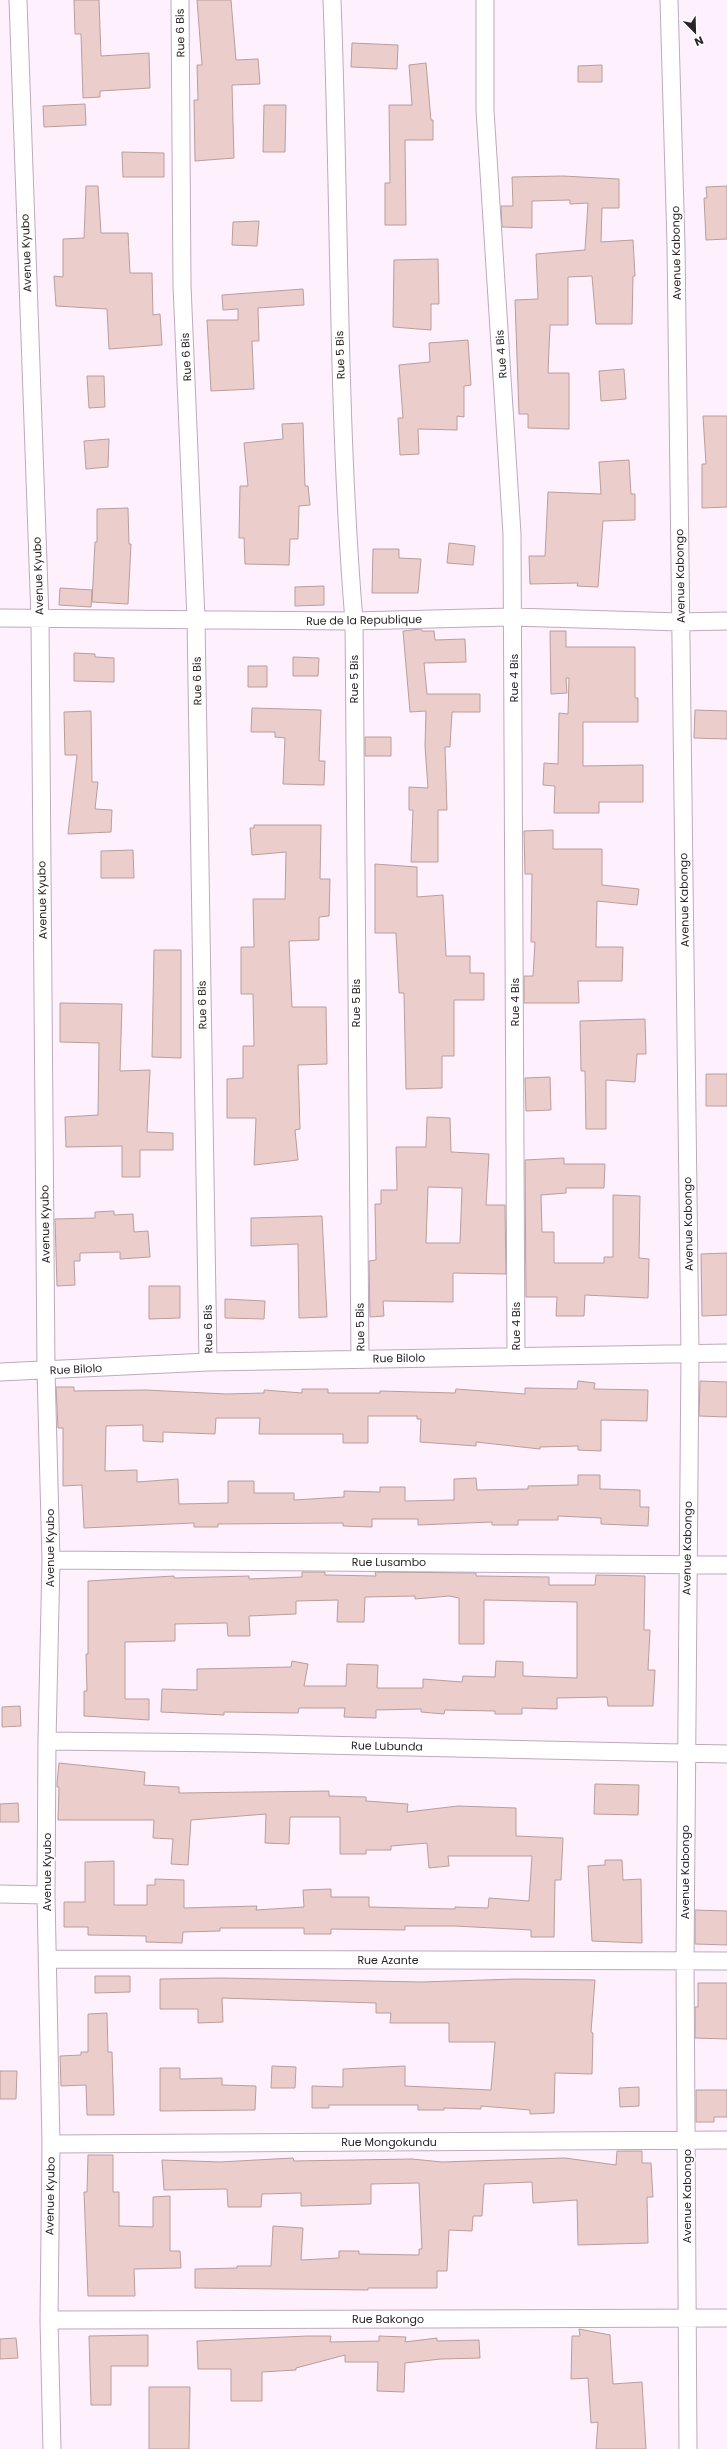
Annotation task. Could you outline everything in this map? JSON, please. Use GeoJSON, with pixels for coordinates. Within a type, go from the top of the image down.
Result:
{"type":"FeatureCollection","features":[{"type":"Feature","properties":{"kind":"street","name":"Avenue Kyubo"},"geometry":{"type":"LineString","coordinates":[[18,0],[40,619],[46,1370],[51,1560],[47,1741],[46,1895],[51,2144],[49,2320],[52,2449]]}},
{"type":"Feature","properties":{"kind":"street","name":"Rue 6 Bis"},"geometry":{"type":"LineString","coordinates":[[180,0],[182,285],[196,619],[208,1362]]}},
{"type":"Feature","properties":{"kind":"street","name":"Rue 5 Bis"},"geometry":{"type":"LineString","coordinates":[[332,0],[339,341],[346,527],[354,621],[360,1358]]}},
{"type":"Feature","properties":{"kind":"street","name":"Rue 4 Bis"},"geometry":{"type":"LineString","coordinates":[[485,0],[485,110],[511,519],[513,617],[516,1356]]}},
{"type":"Feature","properties":{"kind":"street","name":"Avenue Kabongo"},"geometry":{"type":"LineString","coordinates":[[669,0],[676,245],[690,1353],[687,1565],[685,1960],[688,2449]]}},
{"type":"Feature","properties":{"kind":"street","name":"Rue de la Republique"},"geometry":{"type":"LineString","coordinates":[[0,618],[354,621],[513,617],[680,622],[727,621]]}},
{"type":"Feature","properties":{"kind":"street","name":"Rue Bilolo"},"geometry":{"type":"LineString","coordinates":[[0,1372],[208,1362],[360,1358],[727,1353]]}},
{"type":"Feature","properties":{"kind":"street","name":"Rue Lusambo"},"geometry":{"type":"LineString","coordinates":[[51,1560],[727,1565]]}},
{"type":"Feature","properties":{"kind":"street","name":"Rue Lubunda"},"geometry":{"type":"LineString","coordinates":[[47,1741],[246,1743],[727,1754]]}},
{"type":"Feature","properties":{"kind":"street"},"geometry":{"type":"LineString","coordinates":[[0,1894],[46,1895]]}},
{"type":"Feature","properties":{"kind":"street","name":"Rue Azante"},"geometry":{"type":"LineString","coordinates":[[48,1960],[727,1960]]}},
{"type":"Feature","properties":{"kind":"street","name":"Rue Mongokundu"},"geometry":{"type":"LineString","coordinates":[[51,2144],[727,2140]]}},
{"type":"Feature","properties":{"kind":"street","name":"Rue Bakongo"},"geometry":{"type":"LineString","coordinates":[[49,2320],[727,2318]]}},
{"type":"Feature","properties":{"kind":"building"},"geometry":{"type":"Polygon","coordinates":[[[74,0],[99,0],[101,56],[149,53],[150,88],[100,91],[100,97],[83,98],[81,34],[75,34],[74,0]]]}},
{"type":"Feature","properties":{"kind":"building"},"geometry":{"type":"Polygon","coordinates":[[[197,0],[231,0],[236,60],[258,59],[260,84],[232,85],[234,158],[195,161],[194,100],[198,100],[197,65],[202,65],[197,0]]]}},
{"type":"Feature","properties":{"kind":"building"},"geometry":{"type":"Polygon","coordinates":[[[352,43],[398,45],[397,69],[351,67],[352,43]]]}},
{"type":"Feature","properties":{"kind":"building"},"geometry":{"type":"Polygon","coordinates":[[[426,63],[431,120],[433,120],[433,140],[405,140],[406,225],[385,225],[385,183],[390,183],[389,105],[412,105],[409,65],[426,63]]]}},
{"type":"Feature","properties":{"kind":"building"},"geometry":{"type":"Polygon","coordinates":[[[602,65],[602,82],[578,82],[578,66],[602,65]]]}},
{"type":"Feature","properties":{"kind":"building"},"geometry":{"type":"Polygon","coordinates":[[[85,104],[86,125],[44,127],[43,106],[85,104]]]}},
{"type":"Feature","properties":{"kind":"building"},"geometry":{"type":"Polygon","coordinates":[[[264,105],[286,105],[285,152],[263,152],[264,105]]]}},
{"type":"Feature","properties":{"kind":"building"},"geometry":{"type":"Polygon","coordinates":[[[122,152],[164,153],[164,177],[123,177],[122,152]]]}},
{"type":"Feature","properties":{"kind":"building"},"geometry":{"type":"Polygon","coordinates":[[[563,176],[619,179],[619,208],[602,208],[601,242],[633,240],[635,276],[633,276],[632,324],[596,324],[592,276],[568,277],[568,325],[550,325],[548,373],[569,373],[569,429],[528,428],[528,414],[519,414],[515,300],[538,299],[536,254],[585,250],[588,203],[570,204],[570,200],[532,201],[532,228],[502,227],[501,206],[513,206],[512,177],[563,176]]]}},
{"type":"Feature","properties":{"kind":"building"},"geometry":{"type":"Polygon","coordinates":[[[86,186],[98,186],[101,233],[128,233],[130,273],[152,273],[153,315],[160,314],[162,345],[109,349],[107,309],[56,306],[54,276],[63,277],[63,239],[84,238],[86,186]]]}},
{"type":"Feature","properties":{"kind":"building"},"geometry":{"type":"Polygon","coordinates":[[[727,186],[727,239],[706,240],[704,198],[707,198],[706,187],[727,186]]]}},
{"type":"Feature","properties":{"kind":"building"},"geometry":{"type":"Polygon","coordinates":[[[259,221],[257,246],[232,245],[233,222],[259,221]]]}},
{"type":"Feature","properties":{"kind":"building"},"geometry":{"type":"Polygon","coordinates":[[[438,259],[439,304],[431,304],[431,330],[393,327],[394,260],[438,259]]]}},
{"type":"Feature","properties":{"kind":"building"},"geometry":{"type":"Polygon","coordinates":[[[303,289],[304,305],[258,308],[259,341],[252,341],[254,389],[211,391],[207,320],[238,320],[238,309],[223,310],[222,295],[303,289]]]}},
{"type":"Feature","properties":{"kind":"building"},"geometry":{"type":"Polygon","coordinates":[[[468,340],[471,385],[464,386],[464,417],[457,416],[457,430],[418,429],[419,454],[400,455],[398,418],[403,418],[399,365],[430,362],[429,343],[468,340]]]}},
{"type":"Feature","properties":{"kind":"building"},"geometry":{"type":"Polygon","coordinates":[[[624,369],[626,399],[601,401],[599,371],[624,369]]]}},
{"type":"Feature","properties":{"kind":"building"},"geometry":{"type":"Polygon","coordinates":[[[87,376],[104,376],[105,407],[89,408],[87,376]]]}},
{"type":"Feature","properties":{"kind":"building"},"geometry":{"type":"Polygon","coordinates":[[[703,416],[727,416],[727,507],[702,508],[702,464],[706,464],[703,416]]]}},
{"type":"Feature","properties":{"kind":"building"},"geometry":{"type":"Polygon","coordinates":[[[303,423],[305,486],[308,486],[310,505],[299,506],[298,539],[290,539],[289,565],[245,564],[244,538],[239,538],[240,486],[248,486],[244,443],[283,439],[282,424],[303,423]]]}},
{"type":"Feature","properties":{"kind":"building"},"geometry":{"type":"Polygon","coordinates":[[[109,439],[108,467],[86,469],[84,441],[109,439]]]}},
{"type":"Feature","properties":{"kind":"building"},"geometry":{"type":"Polygon","coordinates":[[[629,460],[631,494],[635,494],[635,520],[603,521],[598,587],[577,586],[578,583],[530,584],[529,556],[545,556],[548,492],[601,494],[599,462],[629,460]]]}},
{"type":"Feature","properties":{"kind":"building"},"geometry":{"type":"Polygon","coordinates":[[[128,508],[129,544],[131,544],[128,604],[92,602],[95,542],[97,542],[97,509],[128,508]]]}},
{"type":"Feature","properties":{"kind":"building"},"geometry":{"type":"Polygon","coordinates":[[[449,543],[475,546],[473,565],[447,563],[449,543]]]}},
{"type":"Feature","properties":{"kind":"building"},"geometry":{"type":"Polygon","coordinates":[[[373,549],[399,549],[399,558],[421,559],[418,593],[372,593],[373,549]]]}},
{"type":"Feature","properties":{"kind":"building"},"geometry":{"type":"Polygon","coordinates":[[[324,586],[324,605],[295,606],[295,587],[324,586]]]}},
{"type":"Feature","properties":{"kind":"building"},"geometry":{"type":"Polygon","coordinates":[[[60,588],[92,590],[91,607],[59,605],[60,588]]]}},
{"type":"Feature","properties":{"kind":"building"},"geometry":{"type":"Polygon","coordinates":[[[421,629],[422,631],[434,631],[435,640],[465,639],[466,662],[424,663],[427,694],[480,694],[480,712],[452,712],[450,747],[445,747],[447,810],[438,810],[438,862],[411,862],[413,810],[409,810],[409,787],[428,788],[425,746],[426,711],[410,712],[403,631],[421,629]]]}},
{"type":"Feature","properties":{"kind":"building"},"geometry":{"type":"Polygon","coordinates":[[[550,631],[566,631],[566,647],[635,647],[635,698],[638,698],[638,722],[583,722],[583,766],[643,765],[643,802],[599,802],[599,813],[554,813],[555,786],[543,785],[544,763],[558,764],[559,713],[568,714],[569,678],[566,678],[567,693],[551,694],[550,631]]]}},
{"type":"Feature","properties":{"kind":"building"},"geometry":{"type":"Polygon","coordinates":[[[74,653],[95,654],[95,657],[114,658],[114,682],[74,681],[74,653]]]}},
{"type":"Feature","properties":{"kind":"building"},"geometry":{"type":"Polygon","coordinates":[[[293,657],[319,658],[318,676],[293,676],[293,657]]]}},
{"type":"Feature","properties":{"kind":"building"},"geometry":{"type":"Polygon","coordinates":[[[248,666],[267,666],[267,687],[248,687],[248,666]]]}},
{"type":"Feature","properties":{"kind":"building"},"geometry":{"type":"Polygon","coordinates":[[[252,708],[321,710],[319,761],[325,761],[324,785],[283,784],[285,738],[275,737],[275,732],[251,732],[252,708]]]}},
{"type":"Feature","properties":{"kind":"building"},"geometry":{"type":"Polygon","coordinates":[[[695,710],[727,711],[727,739],[694,738],[695,710]]]}},
{"type":"Feature","properties":{"kind":"building"},"geometry":{"type":"Polygon","coordinates":[[[91,711],[92,782],[98,782],[95,809],[112,810],[111,832],[68,834],[77,755],[65,755],[64,712],[91,711]]]}},
{"type":"Feature","properties":{"kind":"building"},"geometry":{"type":"Polygon","coordinates":[[[365,737],[391,737],[391,756],[365,756],[365,737]]]}},
{"type":"Feature","properties":{"kind":"building"},"geometry":{"type":"Polygon","coordinates":[[[254,825],[321,825],[320,879],[330,879],[329,916],[319,917],[319,940],[289,941],[292,1007],[326,1007],[327,1064],[298,1065],[300,1129],[295,1130],[298,1160],[254,1165],[256,1118],[227,1118],[227,1079],[243,1078],[243,1046],[254,1046],[253,994],[241,994],[241,947],[254,947],[253,899],[285,899],[286,852],[252,855],[250,828],[254,828],[254,825]]]}},
{"type":"Feature","properties":{"kind":"building"},"geometry":{"type":"Polygon","coordinates":[[[553,830],[553,849],[602,849],[602,885],[639,889],[637,905],[597,901],[596,947],[623,947],[622,981],[578,981],[579,1003],[524,1003],[524,976],[533,976],[535,942],[531,942],[532,874],[525,874],[524,831],[553,830]]]}},
{"type":"Feature","properties":{"kind":"building"},"geometry":{"type":"Polygon","coordinates":[[[133,850],[134,878],[101,878],[101,851],[133,850]]]}},
{"type":"Feature","properties":{"kind":"building"},"geometry":{"type":"Polygon","coordinates":[[[375,864],[417,867],[417,897],[443,895],[446,956],[470,956],[470,973],[484,973],[484,1000],[454,1000],[454,1056],[442,1056],[442,1088],[406,1089],[404,993],[399,993],[396,933],[375,933],[375,864]]]}},
{"type":"Feature","properties":{"kind":"building"},"geometry":{"type":"Polygon","coordinates":[[[154,950],[181,950],[181,1058],[152,1057],[154,950]]]}},
{"type":"Feature","properties":{"kind":"building"},"geometry":{"type":"Polygon","coordinates":[[[60,1003],[122,1004],[120,1071],[150,1070],[147,1132],[173,1133],[173,1150],[140,1150],[140,1177],[122,1177],[122,1146],[66,1147],[65,1117],[98,1115],[99,1043],[60,1042],[60,1003]]]}},
{"type":"Feature","properties":{"kind":"building"},"geometry":{"type":"Polygon","coordinates":[[[645,1019],[646,1054],[637,1054],[635,1082],[606,1080],[606,1129],[586,1129],[585,1071],[581,1071],[580,1021],[645,1019]]]}},
{"type":"Feature","properties":{"kind":"building"},"geometry":{"type":"Polygon","coordinates":[[[706,1074],[727,1074],[727,1106],[706,1106],[706,1074]]]}},
{"type":"Feature","properties":{"kind":"building"},"geometry":{"type":"Polygon","coordinates":[[[550,1077],[551,1110],[526,1111],[525,1078],[550,1077]]]}},
{"type":"Feature","properties":{"kind":"building"},"geometry":{"type":"Polygon","coordinates":[[[427,1117],[450,1118],[451,1152],[489,1154],[486,1205],[505,1205],[506,1274],[453,1273],[453,1302],[383,1301],[384,1316],[370,1317],[369,1261],[376,1260],[375,1204],[381,1204],[381,1190],[397,1190],[396,1147],[426,1147],[427,1117]],[[428,1187],[426,1243],[460,1243],[462,1188],[428,1187]]]}},
{"type":"Feature","properties":{"kind":"building"},"geometry":{"type":"Polygon","coordinates":[[[564,1158],[564,1164],[605,1164],[604,1188],[566,1188],[566,1193],[541,1195],[542,1232],[554,1232],[554,1263],[604,1263],[604,1257],[613,1257],[613,1195],[640,1196],[639,1258],[649,1259],[648,1298],[585,1295],[584,1316],[556,1316],[557,1297],[526,1297],[525,1160],[564,1158]]]}},
{"type":"Feature","properties":{"kind":"building"},"geometry":{"type":"Polygon","coordinates":[[[114,1211],[114,1215],[133,1214],[134,1232],[148,1231],[150,1257],[120,1259],[120,1252],[80,1253],[80,1261],[74,1261],[75,1285],[57,1286],[55,1219],[95,1218],[95,1212],[114,1211]]]}},
{"type":"Feature","properties":{"kind":"building"},"geometry":{"type":"Polygon","coordinates":[[[322,1216],[327,1317],[299,1318],[298,1244],[251,1246],[251,1218],[322,1216]]]}},
{"type":"Feature","properties":{"kind":"building"},"geometry":{"type":"Polygon","coordinates":[[[727,1253],[727,1315],[702,1316],[701,1254],[727,1253]]]}},
{"type":"Feature","properties":{"kind":"building"},"geometry":{"type":"Polygon","coordinates":[[[149,1286],[180,1286],[180,1318],[149,1319],[149,1286]]]}},
{"type":"Feature","properties":{"kind":"building"},"geometry":{"type":"Polygon","coordinates":[[[225,1299],[265,1301],[264,1319],[225,1318],[225,1299]]]}},
{"type":"Feature","properties":{"kind":"building"},"geometry":{"type":"Polygon","coordinates":[[[578,1381],[595,1383],[594,1389],[648,1390],[647,1421],[601,1420],[601,1451],[578,1450],[578,1446],[540,1447],[540,1449],[476,1442],[476,1446],[420,1442],[421,1419],[417,1419],[417,1416],[368,1416],[368,1443],[343,1443],[343,1434],[259,1434],[260,1418],[216,1418],[215,1434],[163,1432],[163,1442],[143,1441],[143,1425],[106,1426],[105,1471],[137,1470],[137,1482],[178,1479],[179,1504],[228,1503],[228,1481],[254,1481],[254,1493],[294,1493],[294,1500],[344,1497],[344,1491],[380,1492],[380,1487],[405,1487],[405,1501],[454,1500],[454,1479],[476,1478],[477,1490],[528,1489],[528,1486],[578,1485],[578,1475],[600,1475],[600,1489],[640,1490],[640,1507],[649,1507],[648,1526],[601,1524],[601,1518],[558,1516],[558,1520],[518,1520],[518,1525],[492,1525],[492,1522],[418,1525],[418,1519],[372,1519],[372,1527],[343,1526],[343,1523],[218,1524],[218,1527],[194,1527],[194,1523],[84,1528],[82,1485],[63,1486],[63,1428],[58,1428],[56,1387],[74,1387],[74,1391],[146,1390],[226,1394],[264,1393],[264,1390],[302,1393],[302,1389],[328,1389],[328,1393],[380,1393],[380,1391],[455,1393],[456,1389],[525,1394],[525,1388],[577,1389],[578,1381]]]}},
{"type":"Feature","properties":{"kind":"building"},"geometry":{"type":"Polygon","coordinates":[[[700,1381],[727,1382],[727,1417],[699,1416],[700,1381]]]}},
{"type":"Feature","properties":{"kind":"building"},"geometry":{"type":"Polygon","coordinates":[[[302,1572],[325,1572],[325,1575],[376,1576],[375,1572],[476,1573],[476,1576],[549,1577],[549,1585],[595,1585],[596,1575],[645,1576],[644,1630],[650,1630],[648,1670],[655,1670],[653,1706],[608,1706],[607,1697],[557,1698],[557,1709],[522,1708],[522,1714],[495,1714],[495,1711],[445,1710],[444,1714],[421,1712],[421,1709],[376,1710],[376,1718],[344,1717],[345,1708],[299,1708],[298,1713],[224,1712],[224,1715],[161,1712],[162,1689],[197,1690],[197,1669],[291,1667],[292,1661],[308,1664],[304,1686],[346,1686],[347,1664],[378,1665],[377,1688],[423,1688],[423,1679],[462,1682],[463,1676],[495,1677],[496,1661],[523,1662],[523,1676],[577,1678],[577,1602],[484,1600],[484,1644],[459,1644],[459,1598],[449,1596],[415,1599],[415,1596],[365,1597],[364,1622],[337,1622],[338,1600],[296,1601],[296,1614],[249,1616],[250,1636],[228,1636],[227,1623],[175,1624],[175,1641],[125,1642],[125,1699],[149,1699],[149,1720],[84,1716],[84,1691],[87,1691],[86,1654],[88,1654],[88,1581],[174,1576],[174,1578],[249,1576],[249,1579],[302,1577],[302,1572]]]}},
{"type":"Feature","properties":{"kind":"building"},"geometry":{"type":"Polygon","coordinates":[[[20,1706],[21,1726],[2,1727],[2,1707],[20,1706]]]}},
{"type":"Feature","properties":{"kind":"building"},"geometry":{"type":"Polygon","coordinates":[[[59,1763],[145,1772],[144,1785],[179,1787],[179,1793],[329,1791],[329,1796],[366,1797],[366,1801],[408,1804],[407,1812],[458,1806],[516,1808],[516,1836],[563,1838],[561,1880],[555,1880],[554,1937],[531,1937],[531,1930],[455,1926],[405,1926],[405,1930],[331,1929],[331,1934],[304,1934],[304,1928],[220,1928],[220,1931],[183,1932],[182,1943],[146,1942],[146,1936],[88,1935],[88,1927],[64,1927],[64,1902],[85,1902],[85,1862],[114,1861],[114,1905],[147,1905],[147,1885],[155,1885],[155,1879],[184,1880],[184,1908],[257,1906],[256,1910],[304,1907],[303,1890],[331,1889],[331,1897],[369,1897],[369,1907],[455,1909],[455,1907],[488,1908],[489,1898],[529,1901],[532,1856],[448,1856],[449,1866],[429,1868],[427,1843],[391,1846],[391,1850],[366,1850],[366,1854],[340,1854],[340,1817],[290,1817],[289,1844],[265,1843],[266,1814],[191,1820],[188,1865],[171,1864],[173,1839],[153,1838],[154,1820],[58,1820],[59,1787],[57,1787],[57,1783],[59,1763]]]}},
{"type":"Feature","properties":{"kind":"building"},"geometry":{"type":"Polygon","coordinates":[[[595,1784],[639,1785],[638,1815],[594,1814],[595,1784]]]}},
{"type":"Feature","properties":{"kind":"building"},"geometry":{"type":"Polygon","coordinates":[[[18,1803],[19,1822],[0,1822],[0,1804],[18,1803]]]}},
{"type":"Feature","properties":{"kind":"building"},"geometry":{"type":"Polygon","coordinates":[[[605,1860],[622,1860],[623,1880],[641,1879],[642,1943],[592,1941],[588,1866],[605,1865],[605,1860]]]}},
{"type":"Feature","properties":{"kind":"building"},"geometry":{"type":"Polygon","coordinates":[[[695,1910],[727,1911],[727,1945],[695,1944],[695,1910]]]}},
{"type":"Feature","properties":{"kind":"building"},"geometry":{"type":"Polygon","coordinates":[[[95,1976],[130,1976],[130,1992],[95,1993],[95,1976]]]}},
{"type":"Feature","properties":{"kind":"building"},"geometry":{"type":"Polygon","coordinates":[[[221,1978],[421,1982],[516,1979],[595,1980],[591,2032],[593,2033],[592,2074],[555,2073],[554,2113],[530,2114],[530,2110],[481,2106],[481,2109],[444,2108],[444,2110],[418,2110],[418,2105],[329,2105],[329,2108],[312,2108],[312,2086],[343,2087],[343,2069],[405,2066],[405,2086],[491,2090],[495,2042],[449,2042],[449,2023],[390,2023],[391,2013],[376,2013],[376,2003],[222,1998],[223,2022],[198,2023],[198,2009],[160,2009],[160,1979],[221,1978]]]}},
{"type":"Feature","properties":{"kind":"building"},"geometry":{"type":"Polygon","coordinates":[[[698,1983],[727,1983],[727,2039],[695,2038],[695,2007],[698,2007],[698,1983]]]}},
{"type":"Feature","properties":{"kind":"building"},"geometry":{"type":"Polygon","coordinates":[[[107,2013],[108,2052],[112,2052],[114,2115],[87,2115],[86,2085],[61,2086],[60,2056],[81,2055],[81,2052],[88,2052],[88,2014],[107,2013]]]}},
{"type":"Feature","properties":{"kind":"building"},"geometry":{"type":"Polygon","coordinates":[[[272,2066],[296,2067],[295,2088],[271,2088],[272,2066]]]}},
{"type":"Feature","properties":{"kind":"building"},"geometry":{"type":"Polygon","coordinates":[[[160,2068],[180,2068],[180,2079],[222,2078],[222,2085],[256,2086],[255,2110],[160,2111],[160,2068]]]}},
{"type":"Feature","properties":{"kind":"building"},"geometry":{"type":"Polygon","coordinates":[[[0,2071],[17,2071],[16,2099],[0,2099],[0,2071]]]}},
{"type":"Feature","properties":{"kind":"building"},"geometry":{"type":"Polygon","coordinates":[[[639,2087],[639,2106],[620,2107],[619,2088],[639,2087]]]}},
{"type":"Feature","properties":{"kind":"building"},"geometry":{"type":"Polygon","coordinates":[[[696,2090],[727,2090],[727,2117],[714,2117],[714,2122],[696,2122],[696,2090]]]}},
{"type":"Feature","properties":{"kind":"building"},"geometry":{"type":"Polygon","coordinates":[[[617,2151],[642,2151],[642,2163],[651,2163],[653,2197],[647,2197],[648,2243],[578,2245],[577,2200],[533,2203],[532,2182],[484,2184],[482,2216],[473,2216],[472,2231],[449,2230],[447,2271],[437,2271],[437,2288],[368,2288],[368,2290],[195,2288],[195,2269],[237,2268],[237,2266],[271,2266],[273,2226],[303,2228],[301,2260],[339,2258],[339,2251],[359,2251],[359,2254],[419,2255],[419,2249],[422,2249],[419,2183],[371,2184],[371,2204],[301,2206],[301,2193],[262,2194],[261,2207],[228,2207],[227,2189],[164,2190],[162,2160],[220,2162],[293,2158],[294,2161],[412,2159],[442,2162],[565,2158],[616,2165],[617,2151]]]}},
{"type":"Feature","properties":{"kind":"building"},"geometry":{"type":"Polygon","coordinates":[[[88,2155],[113,2155],[113,2192],[119,2192],[119,2226],[153,2227],[153,2197],[170,2196],[170,2251],[180,2251],[181,2268],[134,2269],[135,2296],[88,2296],[84,2192],[87,2192],[88,2155]]]}},
{"type":"Feature","properties":{"kind":"building"},"geometry":{"type":"Polygon","coordinates":[[[579,2329],[610,2335],[613,2384],[642,2382],[646,2449],[596,2449],[598,2422],[591,2423],[588,2378],[571,2379],[572,2336],[580,2336],[579,2329]]]}},
{"type":"Feature","properties":{"kind":"building"},"geometry":{"type":"Polygon","coordinates":[[[148,2335],[148,2366],[111,2366],[111,2405],[91,2405],[89,2336],[148,2335]]]}},
{"type":"Feature","properties":{"kind":"building"},"geometry":{"type":"Polygon","coordinates":[[[331,2336],[330,2342],[379,2341],[379,2336],[406,2337],[405,2342],[437,2338],[437,2341],[479,2340],[480,2358],[441,2359],[405,2363],[404,2392],[377,2391],[378,2362],[345,2362],[345,2355],[296,2368],[296,2370],[262,2372],[262,2401],[231,2401],[231,2369],[198,2369],[197,2341],[331,2336]]]}},
{"type":"Feature","properties":{"kind":"building"},"geometry":{"type":"Polygon","coordinates":[[[16,2338],[18,2358],[0,2359],[0,2339],[16,2338]]]}},
{"type":"Feature","properties":{"kind":"building"},"geometry":{"type":"Polygon","coordinates":[[[149,2387],[190,2387],[189,2449],[149,2449],[149,2387]]]}}]}
